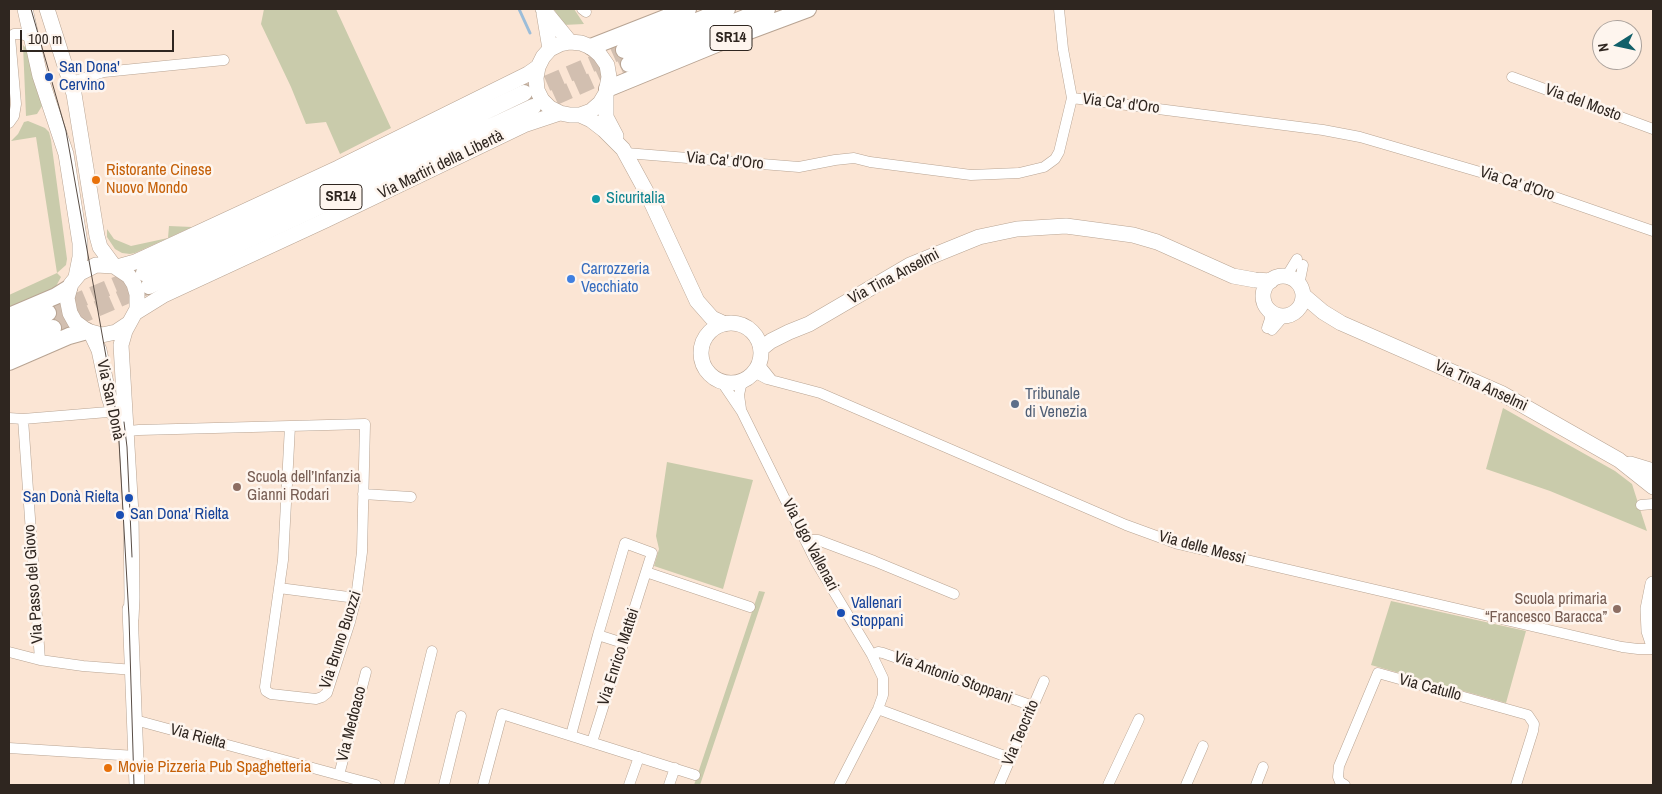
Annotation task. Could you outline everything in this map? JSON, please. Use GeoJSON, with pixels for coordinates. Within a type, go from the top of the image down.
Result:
{"type":"FeatureCollection","features":[{"type":"Feature","properties":{"kind":"main road"},"geometry":{"type":"LineString","coordinates":[[591,47],[688,9]]}},
{"type":"Feature","properties":{"kind":"main road","name":"SR14"},"geometry":{"type":"LineString","coordinates":[[727,9],[626,57],[767,9]]}},
{"type":"Feature","properties":{"kind":"main road","name":"SR14"},"geometry":{"type":"LineString","coordinates":[[607,91],[654,69],[808,9]]}},
{"type":"Feature","properties":{"kind":"main road","name":"Via Martiri della Libertà"},"geometry":{"type":"LineString","coordinates":[[146,280],[529,100]]}},
{"type":"Feature","properties":{"kind":"main road"},"geometry":{"type":"LineString","coordinates":[[9,316],[56,296],[73,282]]}},
{"type":"Feature","properties":{"kind":"main road"},"geometry":{"type":"LineString","coordinates":[[9,331],[50,320],[9,347]]}},
{"type":"Feature","properties":{"kind":"main road"},"geometry":{"type":"LineString","coordinates":[[9,362],[69,336],[89,332]]}},
{"type":"Feature","properties":{"kind":"street","name":"Via San Donà"},"geometry":{"type":"LineString","coordinates":[[25,9],[30,37],[46,96],[67,161],[80,243],[80,257],[67,298],[70,313],[75,322],[89,332],[99,350],[109,398],[119,411]]}},
{"type":"Feature","properties":{"kind":"street","name":"Via San Donà"},"geometry":{"type":"LineString","coordinates":[[46,9],[71,82],[100,247],[115,267],[128,276],[136,289],[138,299],[121,345],[119,411],[131,514],[131,618]]}},
{"type":"Feature","properties":{"kind":"street"},"geometry":{"type":"LineString","coordinates":[[543,9],[570,42]]}},
{"type":"Feature","properties":{"kind":"street"},"geometry":{"type":"LineString","coordinates":[[543,9],[548,26],[550,49]]}},
{"type":"Feature","properties":{"kind":"street"},"geometry":{"type":"LineString","coordinates":[[1059,9],[1062,49],[1072,98]]}},
{"type":"Feature","properties":{"kind":"street"},"geometry":{"type":"LineString","coordinates":[[9,123],[14,116],[16,104],[10,37],[21,34],[30,37]]}},
{"type":"Feature","properties":{"kind":"street"},"geometry":{"type":"LineString","coordinates":[[607,91],[600,103],[591,111],[570,116],[560,114],[542,100],[536,84],[538,67],[550,49],[570,42],[581,43],[591,47],[600,55],[606,65],[609,77],[605,111],[608,121],[647,193],[697,301],[704,340]]}},
{"type":"Feature","properties":{"kind":"street"},"geometry":{"type":"LineString","coordinates":[[71,82],[104,72],[224,60]]}},
{"type":"Feature","properties":{"kind":"street"},"geometry":{"type":"LineString","coordinates":[[73,282],[91,266],[102,264],[115,267],[135,262],[338,168],[521,78],[538,67]]}},
{"type":"Feature","properties":{"kind":"street","name":"Via del Mosto"},"geometry":{"type":"LineString","coordinates":[[1512,77],[1653,129]]}},
{"type":"Feature","properties":{"kind":"street","name":"Via Ca' d'Oro"},"geometry":{"type":"LineString","coordinates":[[624,151],[799,167],[854,158],[870,162],[971,175],[1024,172],[1044,168],[1055,159],[1059,152],[1072,98],[1322,130],[1360,137],[1497,177],[1653,231]]}},
{"type":"Feature","properties":{"kind":"street","name":"Via Martiri della Libertà"},"geometry":{"type":"LineString","coordinates":[[132,319],[164,294],[326,220],[524,125],[560,114]]}},
{"type":"Feature","properties":{"kind":"street"},"geometry":{"type":"LineString","coordinates":[[580,115],[598,125],[624,151]]}},
{"type":"Feature","properties":{"kind":"street","name":"Via Tina Anselmi"},"geometry":{"type":"LineString","coordinates":[[758,362],[771,341],[809,324],[919,261],[979,236],[1017,229],[1066,226],[1133,235],[1157,242],[1234,276]]}},
{"type":"Feature","properties":{"kind":"street"},"geometry":{"type":"LineString","coordinates":[[1271,281],[1265,290],[1270,319],[1269,329],[1301,305],[1300,262],[1286,277]]}},
{"type":"Feature","properties":{"kind":"street"},"geometry":{"type":"LineString","coordinates":[[1234,276],[1271,281],[1280,277],[1286,277],[1295,281],[1301,290],[1323,312],[1339,321]]}},
{"type":"Feature","properties":{"kind":"street"},"geometry":{"type":"LineString","coordinates":[[1234,276],[1278,316],[1304,313],[1339,321]]}},
{"type":"Feature","properties":{"kind":"street"},"geometry":{"type":"LineString","coordinates":[[697,301],[712,318],[725,324],[743,326],[755,336],[758,362],[742,381],[733,383],[721,381],[710,375],[704,367],[702,358],[701,349],[709,332],[725,324]]}},
{"type":"Feature","properties":{"kind":"street","name":"Via San Donà"},"geometry":{"type":"LineString","coordinates":[[89,332],[108,335],[119,331],[132,319]]}},
{"type":"Feature","properties":{"kind":"street","name":"Via Tina Anselmi"},"geometry":{"type":"LineString","coordinates":[[1339,321],[1501,393],[1619,460],[1653,487]]}},
{"type":"Feature","properties":{"kind":"street","name":"Via Tina Anselmi"},"geometry":{"type":"LineString","coordinates":[[750,331],[789,332]]}},
{"type":"Feature","properties":{"kind":"street","name":"Via delle Messi"},"geometry":{"type":"LineString","coordinates":[[758,362],[772,379],[820,393],[1126,525],[1178,544],[1622,647],[1653,648]]}},
{"type":"Feature","properties":{"kind":"street","name":"Via Ugo Vallenari"},"geometry":{"type":"LineString","coordinates":[[721,381],[742,412],[816,562],[872,655],[883,678],[883,695],[878,709],[840,785]]}},
{"type":"Feature","properties":{"kind":"street","name":"Via Ugo Vallenari"},"geometry":{"type":"LineString","coordinates":[[742,381],[739,395],[742,412]]}},
{"type":"Feature","properties":{"kind":"street"},"geometry":{"type":"LineString","coordinates":[[9,418],[23,419],[119,411]]}},
{"type":"Feature","properties":{"kind":"street","name":"Via Passo del Giovo"},"geometry":{"type":"LineString","coordinates":[[23,419],[40,660]]}},
{"type":"Feature","properties":{"kind":"street","name":"Via Bruno Buozzi"},"geometry":{"type":"LineString","coordinates":[[122,432],[290,426],[365,424],[362,552],[356,598],[327,693],[322,698],[316,699],[272,694],[266,690],[265,684],[283,560],[290,426]]}},
{"type":"Feature","properties":{"kind":"street","name":"Via San Donà"},"geometry":{"type":"LineString","coordinates":[[122,432],[134,670],[137,785]]}},
{"type":"Feature","properties":{"kind":"street","name":"Via Tina Anselmi"},"geometry":{"type":"LineString","coordinates":[[1619,460],[1653,471]]}},
{"type":"Feature","properties":{"kind":"street"},"geometry":{"type":"LineString","coordinates":[[363,494],[410,497]]}},
{"type":"Feature","properties":{"kind":"street"},"geometry":{"type":"LineString","coordinates":[[1641,505],[1653,504]]}},
{"type":"Feature","properties":{"kind":"street"},"geometry":{"type":"LineString","coordinates":[[806,540],[818,540],[954,594]]}},
{"type":"Feature","properties":{"kind":"street","name":"Via Enrico Mattei"},"geometry":{"type":"LineString","coordinates":[[592,742],[652,553],[625,544],[598,634]]}},
{"type":"Feature","properties":{"kind":"street"},"geometry":{"type":"LineString","coordinates":[[646,572],[750,607]]}},
{"type":"Feature","properties":{"kind":"street"},"geometry":{"type":"LineString","coordinates":[[1651,637],[1648,609],[1653,584]]}},
{"type":"Feature","properties":{"kind":"street"},"geometry":{"type":"LineString","coordinates":[[279,588],[356,598]]}},
{"type":"Feature","properties":{"kind":"street"},"geometry":{"type":"LineString","coordinates":[[571,735],[598,634],[623,643]]}},
{"type":"Feature","properties":{"kind":"street"},"geometry":{"type":"LineString","coordinates":[[399,785],[432,651]]}},
{"type":"Feature","properties":{"kind":"street"},"geometry":{"type":"LineString","coordinates":[[9,652],[40,660],[134,670]]}},
{"type":"Feature","properties":{"kind":"street","name":"Via Antonio Stoppani"},"geometry":{"type":"LineString","coordinates":[[872,655],[878,652],[883,653],[1033,706]]}},
{"type":"Feature","properties":{"kind":"street","name":"Via Medoaco"},"geometry":{"type":"LineString","coordinates":[[339,775],[366,672]]}},
{"type":"Feature","properties":{"kind":"street","name":"Via Catullo"},"geometry":{"type":"LineString","coordinates":[[1345,785],[1340,782],[1338,777],[1339,766],[1378,673],[1528,715],[1534,724],[1533,731],[1516,785]]}},
{"type":"Feature","properties":{"kind":"street","name":"Via Teocrito"},"geometry":{"type":"LineString","coordinates":[[999,785],[1044,681]]}},
{"type":"Feature","properties":{"kind":"street"},"geometry":{"type":"LineString","coordinates":[[878,709],[1010,758]]}},
{"type":"Feature","properties":{"kind":"street"},"geometry":{"type":"LineString","coordinates":[[483,785],[502,714],[695,775]]}},
{"type":"Feature","properties":{"kind":"street"},"geometry":{"type":"LineString","coordinates":[[444,785],[461,716]]}},
{"type":"Feature","properties":{"kind":"street"},"geometry":{"type":"LineString","coordinates":[[1108,785],[1139,719]]}},
{"type":"Feature","properties":{"kind":"street","name":"Via Rielta"},"geometry":{"type":"LineString","coordinates":[[135,720],[376,785]]}},
{"type":"Feature","properties":{"kind":"street"},"geometry":{"type":"LineString","coordinates":[[1186,785],[1203,746]]}},
{"type":"Feature","properties":{"kind":"street"},"geometry":{"type":"LineString","coordinates":[[9,748],[136,756]]}},
{"type":"Feature","properties":{"kind":"street"},"geometry":{"type":"LineString","coordinates":[[629,785],[639,757]]}},
{"type":"Feature","properties":{"kind":"street"},"geometry":{"type":"LineString","coordinates":[[1256,785],[1264,767]]}},
{"type":"Feature","properties":{"kind":"street"},"geometry":{"type":"LineString","coordinates":[[669,785],[675,768]]}},
{"type":"Feature","properties":{"kind":"green space"},"geometry":{"type":"Polygon","coordinates":[[[264,9],[336,9],[391,128],[340,154],[326,122],[306,124],[291,87],[261,24],[264,9]]]}},
{"type":"Feature","properties":{"kind":"green space"},"geometry":{"type":"Polygon","coordinates":[[[554,9],[574,9],[584,24],[563,25],[554,9]]]}},
{"type":"Feature","properties":{"kind":"green space"},"geometry":{"type":"Polygon","coordinates":[[[23,45],[26,48],[42,106],[37,114],[26,116],[23,45]]]}},
{"type":"Feature","properties":{"kind":"green space"},"geometry":{"type":"Polygon","coordinates":[[[28,121],[45,128],[49,132],[51,140],[67,259],[66,265],[57,273],[36,137],[11,141],[18,134],[24,122],[28,121]]]}},
{"type":"Feature","properties":{"kind":"green space"},"geometry":{"type":"Polygon","coordinates":[[[169,226],[192,227],[168,238],[169,226]]]}},
{"type":"Feature","properties":{"kind":"green space"},"geometry":{"type":"Polygon","coordinates":[[[107,229],[114,239],[131,246],[168,238],[135,253],[122,253],[115,249],[107,237],[107,229]]]}},
{"type":"Feature","properties":{"kind":"green space"},"geometry":{"type":"Polygon","coordinates":[[[57,273],[61,277],[54,290],[9,311],[9,295],[57,273]]]}},
{"type":"Feature","properties":{"kind":"green space"},"geometry":{"type":"Polygon","coordinates":[[[1503,408],[1615,471],[1632,484],[1647,531],[1550,491],[1486,469],[1503,408]]]}},
{"type":"Feature","properties":{"kind":"green space"},"geometry":{"type":"Polygon","coordinates":[[[667,462],[753,480],[723,589],[654,566],[659,549],[656,536],[667,462]]]}},
{"type":"Feature","properties":{"kind":"green space"},"geometry":{"type":"Polygon","coordinates":[[[759,591],[765,592],[700,785],[694,785],[759,591]]]}},
{"type":"Feature","properties":{"kind":"green space"},"geometry":{"type":"Polygon","coordinates":[[[1391,601],[1526,631],[1506,703],[1371,665],[1391,601]]]}},
{"type":"Feature","properties":{"kind":"waterway"},"geometry":{"type":"LineString","coordinates":[[519,9],[530,33]]}},
{"type":"Feature","properties":{"kind":"tunnel"},"geometry":{"type":"LineString","coordinates":[[525,93],[624,50]]}},
{"type":"Feature","properties":{"kind":"tunnel"},"geometry":{"type":"LineString","coordinates":[[533,107],[629,64]]}},
{"type":"Feature","properties":{"kind":"tunnel"},"geometry":{"type":"LineString","coordinates":[[48,313],[144,273]]}},
{"type":"Feature","properties":{"kind":"tunnel"},"geometry":{"type":"LineString","coordinates":[[53,328],[149,286]]}},
{"type":"Feature","properties":{"kind":"tram line"},"geometry":{"type":"LineString","coordinates":[[31,9],[66,131],[118,424],[129,617],[134,785]]}},
{"type":"Feature","properties":{"kind":"tram line"},"geometry":{"type":"LineString","coordinates":[[124,422],[127,447],[132,557]]}},
{"type":"Feature","properties":{"kind":"place","name":"San Dona' Cervino"},"geometry":{"type":"Point","coordinates":[49,77]}},
{"type":"Feature","properties":{"kind":"place","name":"Ristorante Cinese Nuovo Mondo"},"geometry":{"type":"Point","coordinates":[96,180]}},
{"type":"Feature","properties":{"kind":"place","name":"Sicuritalia"},"geometry":{"type":"Point","coordinates":[596,199]}},
{"type":"Feature","properties":{"kind":"place","name":"Carrozzeria Vecchiato"},"geometry":{"type":"Point","coordinates":[571,279]}},
{"type":"Feature","properties":{"kind":"place","name":"Tribunale di Venezia"},"geometry":{"type":"Point","coordinates":[1015,404]}},
{"type":"Feature","properties":{"kind":"place","name":"Scuola dell’Infanzia Gianni Rodari"},"geometry":{"type":"Point","coordinates":[237,487]}},
{"type":"Feature","properties":{"kind":"place","name":"San Donà Rielta"},"geometry":{"type":"Point","coordinates":[129,498]}},
{"type":"Feature","properties":{"kind":"place","name":"San Dona' Rielta"},"geometry":{"type":"Point","coordinates":[120,515]}},
{"type":"Feature","properties":{"kind":"place","name":"Scuola primaria “Francesco Baracca”"},"geometry":{"type":"Point","coordinates":[1617,609]}},
{"type":"Feature","properties":{"kind":"place","name":"Vallenari Stoppani"},"geometry":{"type":"Point","coordinates":[841,613]}},
{"type":"Feature","properties":{"kind":"place","name":"Movie Pizzeria Pub Spaghetteria"},"geometry":{"type":"Point","coordinates":[108,768]}}]}
